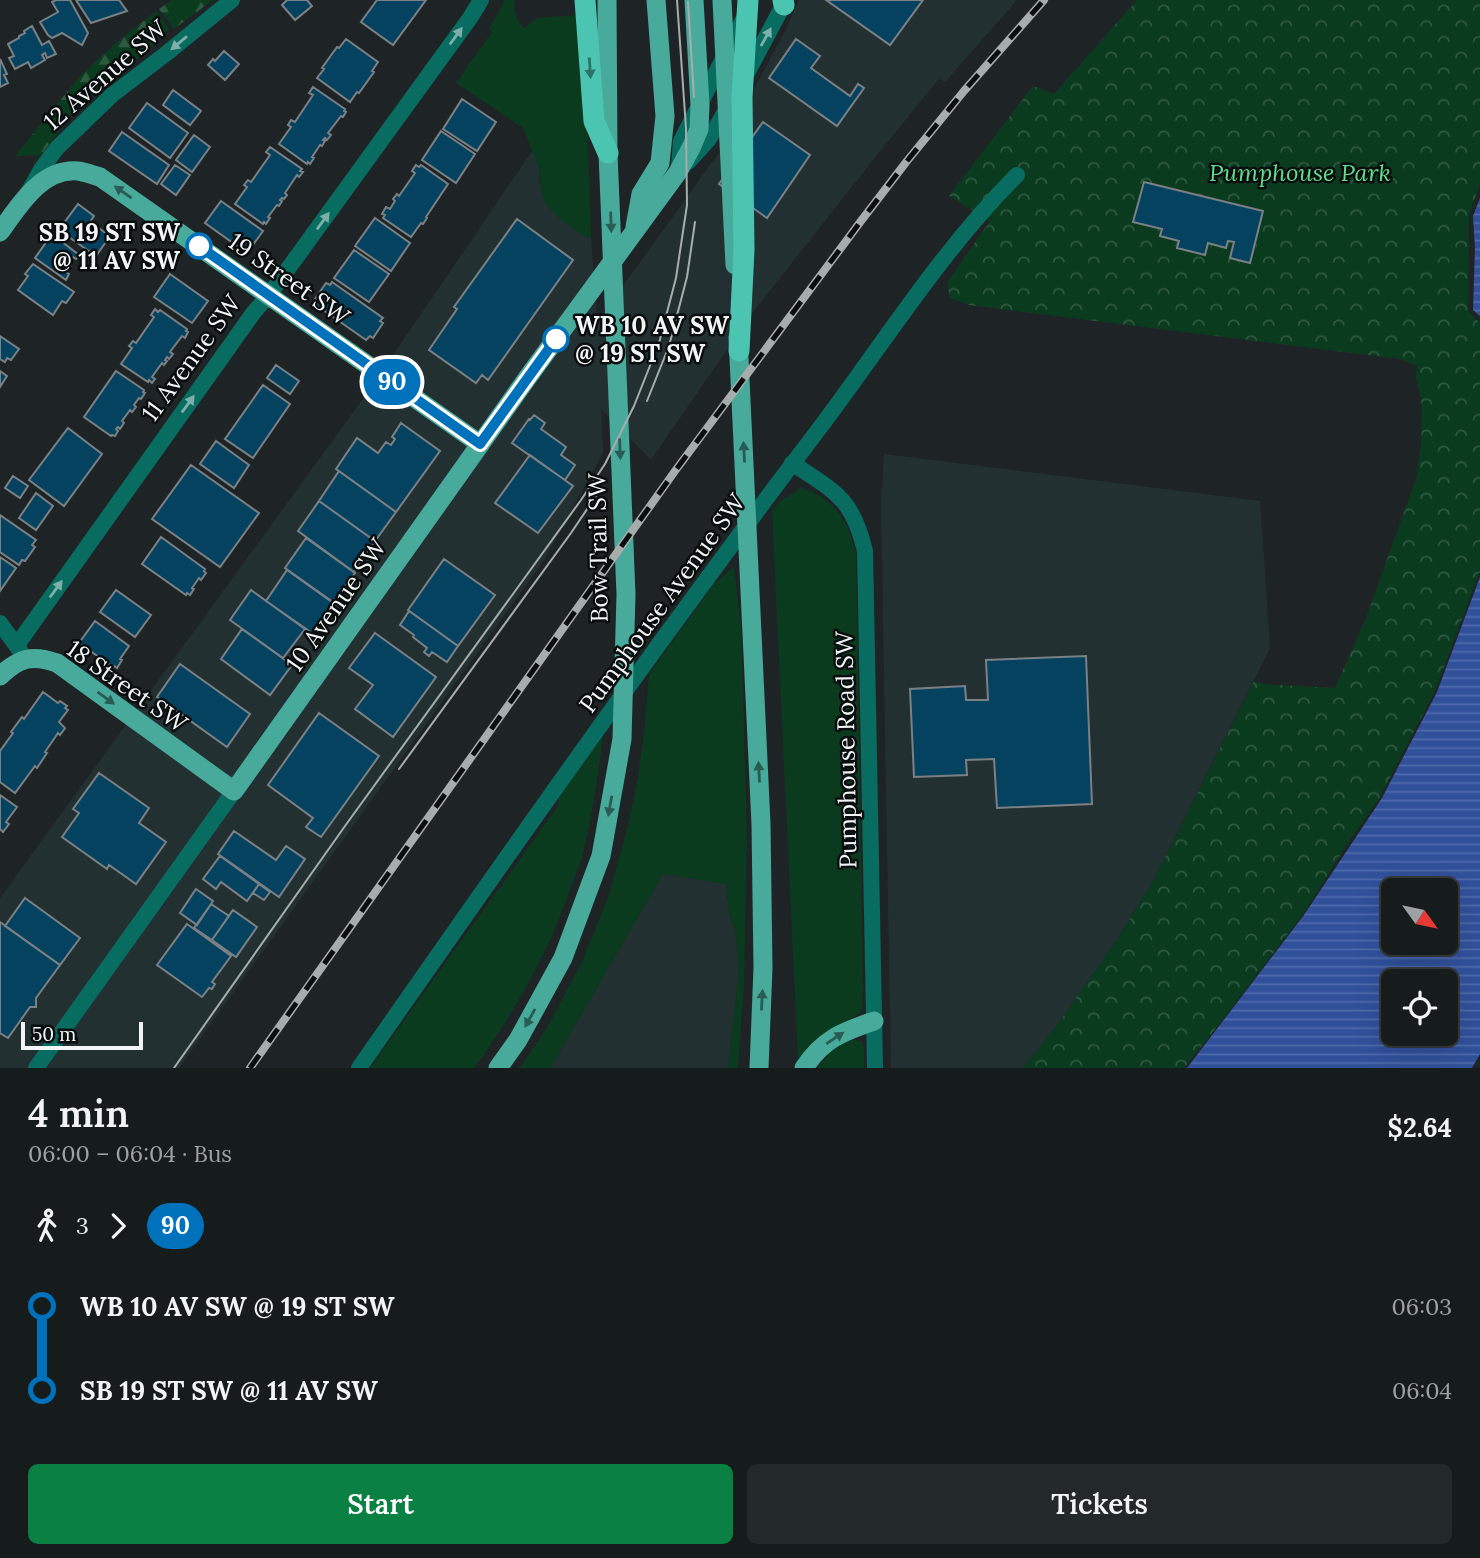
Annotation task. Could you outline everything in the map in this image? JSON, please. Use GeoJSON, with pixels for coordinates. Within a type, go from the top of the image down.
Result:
{"type":"FeatureCollection","features":[{"type":"Feature","properties":{"kind":"highway"},"geometry":{"type":"LineString","coordinates":[[585,0],[594,121],[608,153]]}},
{"type":"Feature","properties":{"kind":"highway"},"geometry":{"type":"LineString","coordinates":[[739,351],[744,250],[742,97],[750,0]]}},
{"type":"Feature","properties":{"kind":"main road","name":"Bow Trail SW"},"geometry":{"type":"LineString","coordinates":[[498,1068],[518,1040],[563,958],[601,856],[622,739],[626,594],[608,153],[607,0]]}},
{"type":"Feature","properties":{"kind":"main road"},"geometry":{"type":"LineString","coordinates":[[633,234],[641,194],[660,163],[665,116],[656,0]]}},
{"type":"Feature","properties":{"kind":"main road","name":"10 Avenue SW"},"geometry":{"type":"LineString","coordinates":[[233,791],[678,172],[699,129],[694,0]]}},
{"type":"Feature","properties":{"kind":"main road"},"geometry":{"type":"LineString","coordinates":[[722,0],[761,824],[764,968],[759,1068]]}},
{"type":"Feature","properties":{"kind":"main road"},"geometry":{"type":"LineString","coordinates":[[695,36],[706,48],[727,51]]}},
{"type":"Feature","properties":{"kind":"main road"},"geometry":{"type":"LineString","coordinates":[[665,116],[677,139],[694,142]]}},
{"type":"Feature","properties":{"kind":"main road","name":"19 Street SW"},"geometry":{"type":"LineString","coordinates":[[27,194],[48,178],[64,172],[79,171],[100,177],[480,444]]}},
{"type":"Feature","properties":{"kind":"main road","name":"12 Avenue SW"},"geometry":{"type":"LineString","coordinates":[[0,232],[27,194]]}},
{"type":"Feature","properties":{"kind":"main road","name":"11 Avenue SW"},"geometry":{"type":"LineString","coordinates":[[0,676],[17,663],[21,652]]}},
{"type":"Feature","properties":{"kind":"main road","name":"18 Street SW"},"geometry":{"type":"LineString","coordinates":[[21,652],[64,667],[233,791]]}},
{"type":"Feature","properties":{"kind":"main road"},"geometry":{"type":"LineString","coordinates":[[804,1068],[813,1054],[837,1034],[874,1021]]}},
{"type":"Feature","properties":{"kind":"street","name":"12 Avenue SW"},"geometry":{"type":"LineString","coordinates":[[27,194],[57,148],[112,95],[232,0]]}},
{"type":"Feature","properties":{"kind":"street","name":"11 Avenue SW"},"geometry":{"type":"LineString","coordinates":[[21,652],[254,312],[269,295],[481,0]]}},
{"type":"Feature","properties":{"kind":"street"},"geometry":{"type":"LineString","coordinates":[[700,104],[750,0]]}},
{"type":"Feature","properties":{"kind":"street"},"geometry":{"type":"LineString","coordinates":[[694,142],[784,2]]}},
{"type":"Feature","properties":{"kind":"street","name":"Pumphouse Avenue SW"},"geometry":{"type":"LineString","coordinates":[[359,1068],[568,772],[792,463],[949,253],[987,205],[1017,175]]}},
{"type":"Feature","properties":{"kind":"street","name":"Pumphouse Road SW"},"geometry":{"type":"LineString","coordinates":[[792,463],[832,490],[846,503],[854,516],[865,551],[875,1068]]}},
{"type":"Feature","properties":{"kind":"street"},"geometry":{"type":"LineString","coordinates":[[0,623],[21,652]]}},
{"type":"Feature","properties":{"kind":"street","name":"10 Avenue SW"},"geometry":{"type":"LineString","coordinates":[[36,1068],[233,791]]}},
{"type":"Feature","properties":{"kind":"shaded area"},"geometry":{"type":"Polygon","coordinates":[[[799,0],[1017,0],[945,82],[939,79],[876,156],[750,316],[651,460],[601,409],[603,453],[544,560],[179,1068],[0,1068],[0,898],[365,396],[533,150],[539,168],[539,183],[587,238],[591,236],[597,322],[721,150],[799,0]]]}},
{"type":"Feature","properties":{"kind":"shaded area"},"geometry":{"type":"Polygon","coordinates":[[[884,454],[1260,501],[1270,648],[1154,879],[1117,939],[1060,1021],[1023,1068],[891,1068],[881,502],[884,454]]]}},
{"type":"Feature","properties":{"kind":"shaded area"},"geometry":{"type":"Polygon","coordinates":[[[663,874],[726,884],[729,912],[736,936],[739,970],[728,1068],[550,1068],[663,874]]]}},
{"type":"Feature","properties":{"kind":"green space"},"geometry":{"type":"Polygon","coordinates":[[[172,0],[213,0],[174,29],[159,9],[172,0]]]}},
{"type":"Feature","properties":{"kind":"green space"},"geometry":{"type":"Polygon","coordinates":[[[504,0],[515,0],[516,15],[524,28],[538,18],[578,15],[589,181],[591,236],[587,238],[562,221],[542,196],[539,168],[523,128],[456,83],[492,32],[489,29],[504,0]]]}},
{"type":"Feature","properties":{"kind":"green space","name":"Pumphouse Park"},"geometry":{"type":"Polygon","coordinates":[[[1137,0],[1480,0],[1480,183],[1469,216],[1468,311],[1480,323],[1480,571],[1435,691],[1380,797],[1303,914],[1184,1068],[1023,1068],[1060,1021],[1117,939],[1154,879],[1254,681],[1263,684],[1335,688],[1366,618],[1416,479],[1421,444],[1422,405],[1416,377],[1417,366],[1400,359],[969,305],[950,298],[947,283],[990,221],[949,196],[1033,86],[1054,94],[1137,0]]]}},
{"type":"Feature","properties":{"kind":"green space"},"geometry":{"type":"Polygon","coordinates":[[[156,11],[169,29],[156,43],[72,114],[41,155],[15,156],[80,76],[156,11]]]}},
{"type":"Feature","properties":{"kind":"green space"},"geometry":{"type":"Polygon","coordinates":[[[800,488],[822,497],[838,512],[849,532],[856,554],[863,992],[860,1013],[845,1022],[801,1060],[798,1059],[772,511],[780,501],[800,488]]]}},
{"type":"Feature","properties":{"kind":"green space"},"geometry":{"type":"Polygon","coordinates":[[[734,567],[741,627],[747,833],[744,984],[738,1068],[728,1068],[739,970],[736,936],[729,912],[726,884],[663,874],[550,1068],[520,1068],[548,1026],[582,962],[609,895],[638,777],[649,674],[714,584],[734,567]]]}},
{"type":"Feature","properties":{"kind":"green space"},"geometry":{"type":"Polygon","coordinates":[[[603,733],[587,835],[563,909],[517,1003],[489,1047],[474,1068],[370,1068],[502,887],[558,806],[559,796],[603,733]]]}},
{"type":"Feature","properties":{"kind":"green space"},"geometry":{"type":"Polygon","coordinates":[[[847,1039],[861,1041],[864,1048],[864,1068],[817,1068],[828,1055],[826,1054],[847,1039]]]}},
{"type":"Feature","properties":{"kind":"water"},"geometry":{"type":"Polygon","coordinates":[[[1480,198],[1480,316],[1473,310],[1473,216],[1480,198]]]}},
{"type":"Feature","properties":{"kind":"water"},"geometry":{"type":"Polygon","coordinates":[[[1480,577],[1480,1054],[1472,1068],[1187,1068],[1304,915],[1382,798],[1437,692],[1480,577]]]}},
{"type":"Feature","properties":{"kind":"building"},"geometry":{"type":"Polygon","coordinates":[[[70,0],[88,33],[82,45],[62,33],[52,38],[40,22],[58,12],[52,2],[70,0]]]}},
{"type":"Feature","properties":{"kind":"building"},"geometry":{"type":"Polygon","coordinates":[[[76,0],[119,0],[127,11],[91,23],[76,0]]]}},
{"type":"Feature","properties":{"kind":"building"},"geometry":{"type":"Polygon","coordinates":[[[287,0],[307,0],[312,6],[295,20],[282,5],[287,0]]]}},
{"type":"Feature","properties":{"kind":"building"},"geometry":{"type":"Polygon","coordinates":[[[377,0],[426,0],[393,45],[361,22],[377,0]]]}},
{"type":"Feature","properties":{"kind":"building"},"geometry":{"type":"Polygon","coordinates":[[[826,0],[923,0],[890,45],[826,0]]]}},
{"type":"Feature","properties":{"kind":"building"},"geometry":{"type":"Polygon","coordinates":[[[32,26],[42,45],[49,41],[56,54],[47,58],[45,53],[42,55],[45,60],[31,68],[28,62],[15,69],[9,58],[14,56],[8,44],[32,26]]]}},
{"type":"Feature","properties":{"kind":"building"},"geometry":{"type":"Polygon","coordinates":[[[346,39],[378,62],[372,71],[374,72],[350,102],[317,78],[337,47],[346,39]]]}},
{"type":"Feature","properties":{"kind":"building"},"geometry":{"type":"Polygon","coordinates":[[[796,39],[820,56],[811,68],[850,96],[858,84],[864,88],[837,126],[769,78],[796,39]]]}},
{"type":"Feature","properties":{"kind":"building"},"geometry":{"type":"Polygon","coordinates":[[[224,51],[239,64],[225,80],[208,65],[224,51]]]}},
{"type":"Feature","properties":{"kind":"building"},"geometry":{"type":"Polygon","coordinates":[[[0,59],[8,83],[0,87],[0,59]]]}},
{"type":"Feature","properties":{"kind":"building"},"geometry":{"type":"Polygon","coordinates":[[[313,87],[346,112],[328,133],[331,135],[327,140],[323,140],[325,141],[312,157],[314,158],[310,164],[307,164],[279,144],[291,127],[288,125],[291,120],[295,122],[313,95],[309,93],[313,87]]]}},
{"type":"Feature","properties":{"kind":"building"},"geometry":{"type":"Polygon","coordinates":[[[173,90],[201,111],[190,125],[163,105],[173,90]]]}},
{"type":"Feature","properties":{"kind":"building"},"geometry":{"type":"Polygon","coordinates":[[[462,99],[496,122],[477,151],[443,129],[462,99]]]}},
{"type":"Feature","properties":{"kind":"building"},"geometry":{"type":"Polygon","coordinates":[[[147,103],[188,133],[170,158],[129,128],[147,103]]]}},
{"type":"Feature","properties":{"kind":"building"},"geometry":{"type":"Polygon","coordinates":[[[763,122],[810,155],[767,218],[719,184],[763,122]]]}},
{"type":"Feature","properties":{"kind":"building"},"geometry":{"type":"Polygon","coordinates":[[[441,131],[475,154],[456,183],[422,160],[441,131]]]}},
{"type":"Feature","properties":{"kind":"building"},"geometry":{"type":"Polygon","coordinates":[[[122,132],[169,165],[157,184],[109,151],[122,132]]]}},
{"type":"Feature","properties":{"kind":"building"},"geometry":{"type":"Polygon","coordinates":[[[194,135],[210,147],[192,172],[176,160],[194,135]]]}},
{"type":"Feature","properties":{"kind":"building"},"geometry":{"type":"Polygon","coordinates":[[[270,147],[303,172],[299,177],[297,175],[285,193],[287,195],[280,200],[282,201],[268,217],[270,218],[266,224],[263,224],[235,204],[247,187],[244,185],[248,180],[251,182],[270,155],[266,152],[270,147]]]}},
{"type":"Feature","properties":{"kind":"building"},"geometry":{"type":"Polygon","coordinates":[[[175,165],[190,175],[176,195],[161,184],[175,165]]]}},
{"type":"Feature","properties":{"kind":"building"},"geometry":{"type":"Polygon","coordinates":[[[416,165],[421,165],[448,184],[423,224],[421,223],[411,237],[383,218],[385,215],[382,214],[386,207],[390,209],[395,201],[393,199],[397,194],[399,196],[415,173],[412,171],[416,165]]]}},
{"type":"Feature","properties":{"kind":"building"},"geometry":{"type":"Polygon","coordinates":[[[1144,182],[1263,211],[1250,263],[1230,258],[1234,242],[1228,241],[1226,248],[1208,243],[1205,255],[1177,248],[1179,241],[1160,236],[1162,229],[1133,222],[1144,182]]]}},
{"type":"Feature","properties":{"kind":"building"},"geometry":{"type":"Polygon","coordinates":[[[221,201],[263,231],[247,253],[205,223],[221,201]]]}},
{"type":"Feature","properties":{"kind":"building"},"geometry":{"type":"Polygon","coordinates":[[[78,204],[94,216],[90,222],[110,236],[96,256],[66,235],[68,232],[61,227],[78,204]]]}},
{"type":"Feature","properties":{"kind":"building"},"geometry":{"type":"Polygon","coordinates":[[[375,218],[410,243],[391,271],[355,246],[375,218]]]}},
{"type":"Feature","properties":{"kind":"building"},"geometry":{"type":"Polygon","coordinates":[[[517,219],[573,260],[488,380],[482,375],[476,383],[429,350],[457,309],[454,307],[517,219]]]}},
{"type":"Feature","properties":{"kind":"building"},"geometry":{"type":"Polygon","coordinates":[[[52,234],[79,255],[76,259],[73,257],[69,264],[71,266],[66,272],[69,274],[66,280],[35,258],[52,234]]]}},
{"type":"Feature","properties":{"kind":"building"},"geometry":{"type":"Polygon","coordinates":[[[354,250],[389,274],[369,302],[334,278],[354,250]]]}},
{"type":"Feature","properties":{"kind":"building"},"geometry":{"type":"Polygon","coordinates":[[[33,264],[74,292],[66,303],[62,301],[53,315],[18,290],[33,264]]]}},
{"type":"Feature","properties":{"kind":"building"},"geometry":{"type":"Polygon","coordinates":[[[170,274],[208,301],[192,323],[154,297],[170,274]]]}},
{"type":"Feature","properties":{"kind":"building"},"geometry":{"type":"Polygon","coordinates":[[[332,282],[383,318],[380,321],[383,323],[373,338],[370,336],[366,340],[316,305],[318,301],[315,299],[326,283],[330,285],[332,282]]]}},
{"type":"Feature","properties":{"kind":"building"},"geometry":{"type":"Polygon","coordinates":[[[155,309],[188,332],[185,338],[182,336],[170,352],[173,354],[169,359],[167,357],[164,365],[162,363],[152,377],[155,379],[152,383],[121,364],[132,348],[129,346],[133,341],[136,343],[154,317],[151,315],[155,309]]]}},
{"type":"Feature","properties":{"kind":"building"},"geometry":{"type":"Polygon","coordinates":[[[0,336],[19,349],[11,360],[7,358],[5,362],[0,359],[0,336]]]}},
{"type":"Feature","properties":{"kind":"building"},"geometry":{"type":"Polygon","coordinates":[[[276,365],[299,381],[290,394],[267,378],[276,365]]]}},
{"type":"Feature","properties":{"kind":"building"},"geometry":{"type":"Polygon","coordinates":[[[0,371],[7,376],[0,387],[0,371]]]}},
{"type":"Feature","properties":{"kind":"building"},"geometry":{"type":"Polygon","coordinates":[[[116,371],[145,393],[122,421],[124,423],[120,429],[116,429],[118,431],[115,436],[111,436],[84,417],[116,371]]]}},
{"type":"Feature","properties":{"kind":"building"},"geometry":{"type":"Polygon","coordinates":[[[263,385],[290,404],[253,458],[225,439],[263,385]]]}},
{"type":"Feature","properties":{"kind":"building"},"geometry":{"type":"Polygon","coordinates":[[[534,415],[545,423],[541,429],[566,447],[561,455],[575,465],[565,480],[512,443],[534,415]]]}},
{"type":"Feature","properties":{"kind":"building"},"geometry":{"type":"Polygon","coordinates":[[[401,423],[440,451],[396,512],[336,469],[357,438],[378,453],[386,442],[391,445],[395,439],[392,437],[401,423]]]}},
{"type":"Feature","properties":{"kind":"building"},"geometry":{"type":"Polygon","coordinates":[[[68,428],[102,454],[64,506],[29,480],[68,428]]]}},
{"type":"Feature","properties":{"kind":"building"},"geometry":{"type":"Polygon","coordinates":[[[216,441],[249,465],[234,488],[200,464],[216,441]]]}},
{"type":"Feature","properties":{"kind":"building"},"geometry":{"type":"Polygon","coordinates":[[[530,455],[573,486],[538,533],[495,503],[530,455]]]}},
{"type":"Feature","properties":{"kind":"building"},"geometry":{"type":"Polygon","coordinates":[[[191,465],[259,513],[220,567],[152,519],[191,465]]]}},
{"type":"Feature","properties":{"kind":"building"},"geometry":{"type":"Polygon","coordinates":[[[339,471],[396,512],[375,541],[319,501],[339,471]]]}},
{"type":"Feature","properties":{"kind":"building"},"geometry":{"type":"Polygon","coordinates":[[[13,476],[28,486],[20,498],[5,488],[13,476]]]}},
{"type":"Feature","properties":{"kind":"building"},"geometry":{"type":"Polygon","coordinates":[[[36,493],[53,506],[36,530],[19,518],[36,493]]]}},
{"type":"Feature","properties":{"kind":"building"},"geometry":{"type":"Polygon","coordinates":[[[319,501],[375,541],[354,572],[298,531],[319,501]]]}},
{"type":"Feature","properties":{"kind":"building"},"geometry":{"type":"Polygon","coordinates":[[[0,515],[36,540],[32,545],[35,547],[19,565],[0,552],[0,515]]]}},
{"type":"Feature","properties":{"kind":"building"},"geometry":{"type":"Polygon","coordinates":[[[161,537],[205,569],[206,573],[201,580],[199,578],[190,595],[186,595],[142,564],[161,537]]]}},
{"type":"Feature","properties":{"kind":"building"},"geometry":{"type":"Polygon","coordinates":[[[306,538],[355,573],[333,602],[285,568],[306,538]]]}},
{"type":"Feature","properties":{"kind":"building"},"geometry":{"type":"Polygon","coordinates":[[[0,557],[16,568],[0,591],[0,557]]]}},
{"type":"Feature","properties":{"kind":"building"},"geometry":{"type":"Polygon","coordinates":[[[444,559],[495,595],[458,646],[408,610],[444,559]]]}},
{"type":"Feature","properties":{"kind":"building"},"geometry":{"type":"Polygon","coordinates":[[[287,570],[336,605],[315,635],[266,601],[287,570]]]}},
{"type":"Feature","properties":{"kind":"building"},"geometry":{"type":"Polygon","coordinates":[[[116,590],[151,615],[135,637],[100,612],[116,590]]]}},
{"type":"Feature","properties":{"kind":"building"},"geometry":{"type":"Polygon","coordinates":[[[251,590],[305,629],[283,658],[230,620],[251,590]]]}},
{"type":"Feature","properties":{"kind":"building"},"geometry":{"type":"Polygon","coordinates":[[[409,611],[458,646],[447,662],[432,652],[429,656],[424,652],[427,648],[400,625],[409,611]]]}},
{"type":"Feature","properties":{"kind":"building"},"geometry":{"type":"Polygon","coordinates":[[[95,621],[129,646],[117,668],[79,643],[95,621]]]}},
{"type":"Feature","properties":{"kind":"building"},"geometry":{"type":"Polygon","coordinates":[[[242,629],[292,665],[270,695],[221,659],[242,629]]]}},
{"type":"Feature","properties":{"kind":"building"},"geometry":{"type":"Polygon","coordinates":[[[375,633],[436,677],[393,737],[355,709],[373,685],[349,668],[375,633]]]}},
{"type":"Feature","properties":{"kind":"building"},"geometry":{"type":"Polygon","coordinates":[[[1086,656],[1092,804],[997,808],[994,759],[966,760],[967,775],[914,777],[910,689],[965,686],[966,700],[988,700],[986,660],[1086,656]]]}},
{"type":"Feature","properties":{"kind":"building"},"geometry":{"type":"Polygon","coordinates":[[[180,664],[250,714],[227,747],[157,697],[180,664]]]}},
{"type":"Feature","properties":{"kind":"building"},"geometry":{"type":"Polygon","coordinates":[[[43,692],[67,706],[65,708],[68,710],[59,722],[65,728],[60,735],[58,733],[37,768],[35,766],[15,793],[0,782],[0,751],[13,733],[11,732],[43,692]]]}},
{"type":"Feature","properties":{"kind":"building"},"geometry":{"type":"Polygon","coordinates":[[[319,713],[379,756],[321,837],[306,827],[313,818],[268,785],[319,713]]]}},
{"type":"Feature","properties":{"kind":"building"},"geometry":{"type":"Polygon","coordinates":[[[99,773],[149,808],[139,823],[166,842],[136,884],[109,865],[107,869],[62,837],[79,813],[73,809],[99,773]]]}},
{"type":"Feature","properties":{"kind":"building"},"geometry":{"type":"Polygon","coordinates":[[[0,795],[17,807],[6,822],[9,824],[3,832],[0,829],[0,795]]]}},
{"type":"Feature","properties":{"kind":"building"},"geometry":{"type":"Polygon","coordinates":[[[234,831],[276,860],[286,846],[305,859],[279,897],[218,854],[234,831]]]}},
{"type":"Feature","properties":{"kind":"building"},"geometry":{"type":"Polygon","coordinates":[[[220,856],[259,884],[247,901],[221,882],[216,889],[203,879],[220,856]]]}},
{"type":"Feature","properties":{"kind":"building"},"geometry":{"type":"Polygon","coordinates":[[[259,884],[270,892],[264,900],[253,893],[259,884]]]}},
{"type":"Feature","properties":{"kind":"building"},"geometry":{"type":"Polygon","coordinates":[[[196,889],[213,901],[197,925],[180,913],[196,889]]]}},
{"type":"Feature","properties":{"kind":"building"},"geometry":{"type":"Polygon","coordinates":[[[25,898],[80,938],[60,965],[5,926],[25,898]]]}},
{"type":"Feature","properties":{"kind":"building"},"geometry":{"type":"Polygon","coordinates":[[[211,904],[229,916],[212,940],[194,928],[211,904]]]}},
{"type":"Feature","properties":{"kind":"building"},"geometry":{"type":"Polygon","coordinates":[[[233,910],[257,927],[236,957],[212,940],[233,910]]]}},
{"type":"Feature","properties":{"kind":"building"},"geometry":{"type":"Polygon","coordinates":[[[0,922],[60,965],[36,998],[36,1007],[30,1007],[8,1038],[0,1033],[0,922]]]}},
{"type":"Feature","properties":{"kind":"building"},"geometry":{"type":"Polygon","coordinates":[[[187,924],[231,956],[212,982],[215,984],[212,989],[209,988],[202,997],[157,965],[187,924]]]}},
{"type":"Feature","properties":{"kind":"tram line"},"geometry":{"type":"LineString","coordinates":[[174,1068],[581,500],[605,464],[634,406],[659,343],[676,278],[687,205],[686,128],[677,0]]}},
{"type":"Feature","properties":{"kind":"tram line"},"geometry":{"type":"LineString","coordinates":[[688,2],[694,97]]}},
{"type":"Feature","properties":{"kind":"tram line"},"geometry":{"type":"LineString","coordinates":[[647,401],[669,346],[687,277],[695,222]]}},
{"type":"Feature","properties":{"kind":"tram line"},"geometry":{"type":"LineString","coordinates":[[399,769],[602,487]]}},
{"type":"Feature","properties":{"kind":"railway"},"geometry":{"type":"LineString","coordinates":[[250,1068],[675,471],[907,161],[1044,0]]}},
{"type":"Feature","properties":{"kind":"bus line","name":"90"},"geometry":{"type":"LineString","coordinates":[[199,246],[480,444],[556,339]]}},
{"type":"Feature","properties":{"kind":"place","name":"SB 19 ST SW @ 11 AV SW"},"geometry":{"type":"Point","coordinates":[199,246]}},
{"type":"Feature","properties":{"kind":"place","name":"WB 10 AV SW @ 19 ST SW"},"geometry":{"type":"Point","coordinates":[556,339]}}]}
